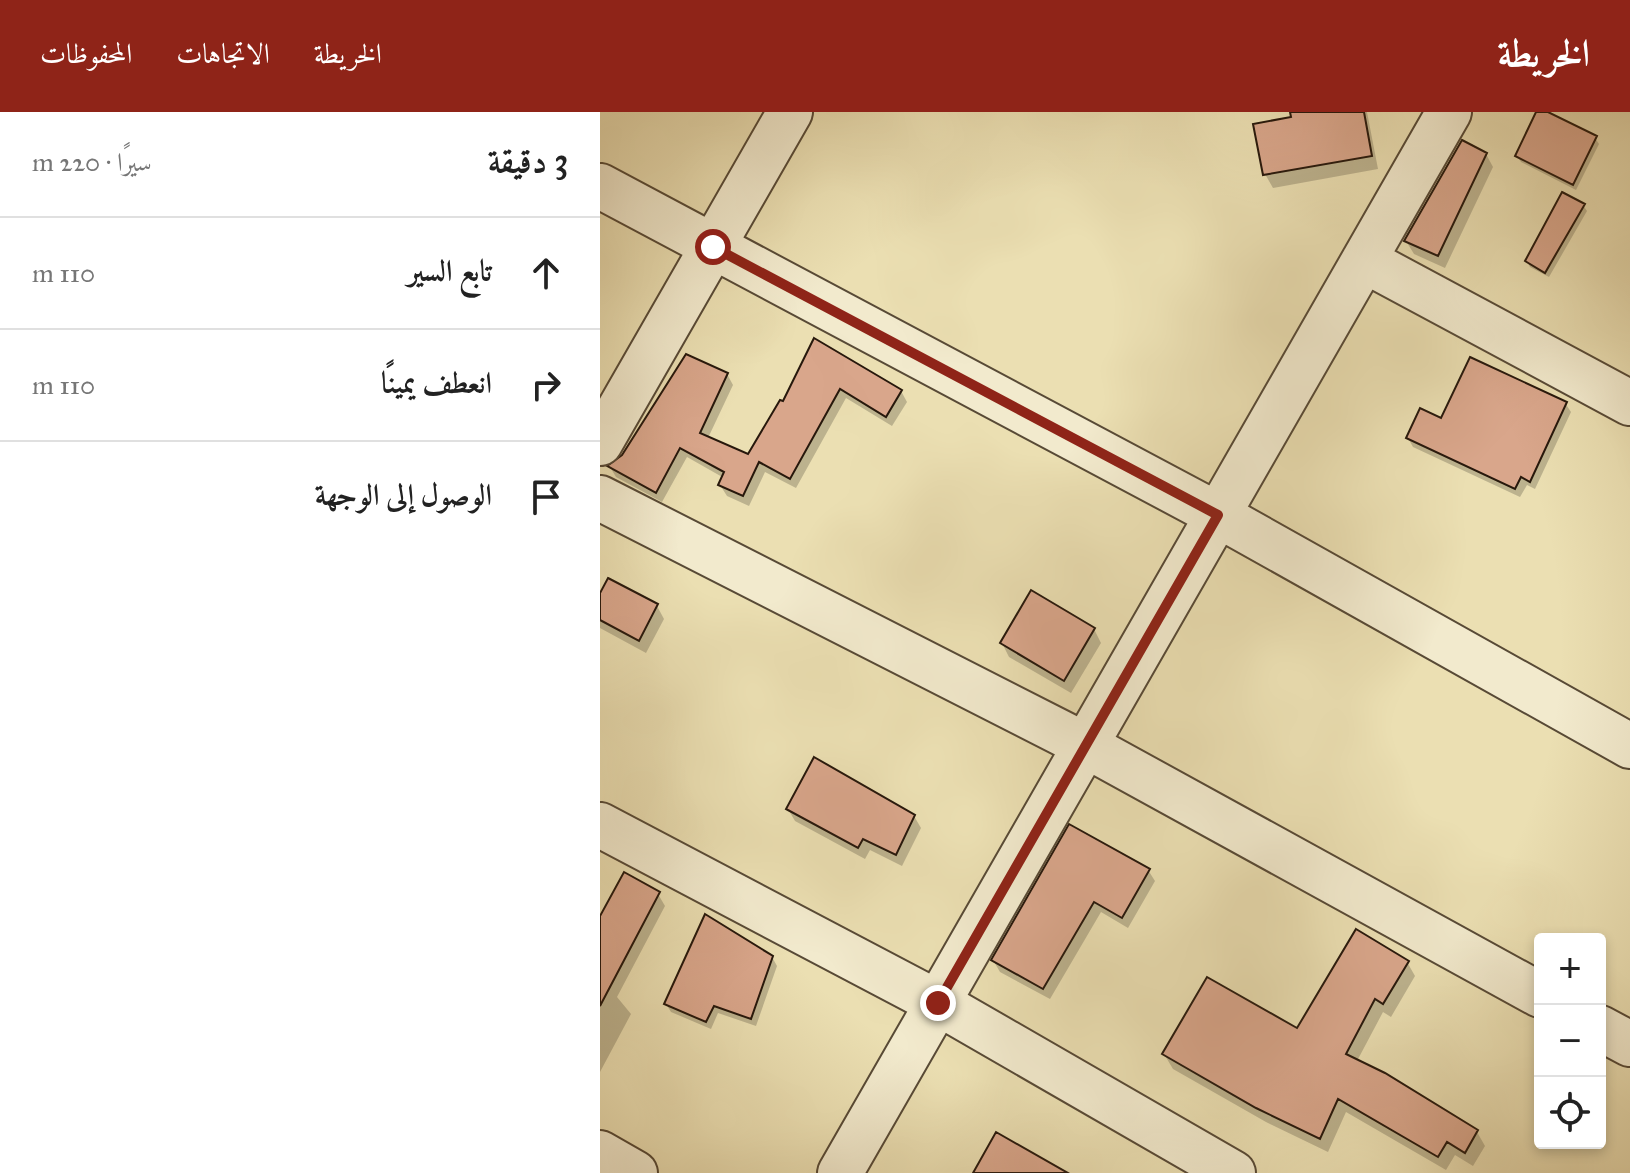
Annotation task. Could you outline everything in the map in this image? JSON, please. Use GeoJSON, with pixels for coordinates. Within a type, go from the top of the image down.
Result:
{"type":"FeatureCollection","features":[{"type":"Feature","properties":{"kind":"street"},"geometry":{"type":"LineString","coordinates":[[600,443],[790,112]]}},
{"type":"Feature","properties":{"kind":"street"},"geometry":{"type":"LineString","coordinates":[[840,1173],[1449,112]]}},
{"type":"Feature","properties":{"kind":"street"},"geometry":{"type":"LineString","coordinates":[[600,186],[1218,515],[1630,746]]}},
{"type":"Feature","properties":{"kind":"street"},"geometry":{"type":"LineString","coordinates":[[1364,260],[1630,403]]}},
{"type":"Feature","properties":{"kind":"street"},"geometry":{"type":"LineString","coordinates":[[600,498],[1085,745],[1534,992]]}},
{"type":"Feature","properties":{"kind":"street"},"geometry":{"type":"LineString","coordinates":[[600,825],[938,1003],[1233,1173]]}},
{"type":"Feature","properties":{"kind":"street"},"geometry":{"type":"LineString","coordinates":[[1606,1031],[1630,1044]]}},
{"type":"Feature","properties":{"kind":"street"},"geometry":{"type":"LineString","coordinates":[[600,1153],[635,1173]]}},
{"type":"Feature","properties":{"kind":"building"},"geometry":{"type":"Polygon","coordinates":[[[1290,112],[1364,112],[1372,156],[1263,175],[1253,124],[1291,117],[1290,112]]]}},
{"type":"Feature","properties":{"kind":"building"},"geometry":{"type":"Polygon","coordinates":[[[1536,112],[1548,112],[1597,136],[1573,185],[1515,156],[1536,112]]]}},
{"type":"Feature","properties":{"kind":"building"},"geometry":{"type":"Polygon","coordinates":[[[1462,140],[1487,153],[1438,256],[1404,241],[1462,140]]]}},
{"type":"Feature","properties":{"kind":"building"},"geometry":{"type":"Polygon","coordinates":[[[1562,192],[1585,204],[1545,273],[1525,261],[1562,192]]]}},
{"type":"Feature","properties":{"kind":"building"},"geometry":{"type":"Polygon","coordinates":[[[814,338],[902,390],[886,417],[840,389],[790,479],[759,462],[743,496],[718,485],[724,472],[680,448],[656,493],[607,466],[622,455],[686,354],[728,373],[700,433],[748,454],[780,400],[783,401],[814,338]]]}},
{"type":"Feature","properties":{"kind":"building"},"geometry":{"type":"Polygon","coordinates":[[[1470,357],[1567,402],[1530,482],[1521,477],[1515,489],[1406,438],[1420,408],[1441,418],[1470,357]]]}},
{"type":"Feature","properties":{"kind":"building"},"geometry":{"type":"Polygon","coordinates":[[[608,578],[658,604],[639,641],[600,620],[600,593],[608,578]]]}},
{"type":"Feature","properties":{"kind":"building"},"geometry":{"type":"Polygon","coordinates":[[[1031,590],[1095,628],[1064,681],[1000,643],[1031,590]]]}},
{"type":"Feature","properties":{"kind":"building"},"geometry":{"type":"Polygon","coordinates":[[[814,757],[915,815],[896,855],[863,839],[858,848],[786,809],[814,757]]]}},
{"type":"Feature","properties":{"kind":"building"},"geometry":{"type":"Polygon","coordinates":[[[1069,824],[1150,869],[1122,918],[1094,902],[1043,989],[991,960],[1069,824]]]}},
{"type":"Feature","properties":{"kind":"building"},"geometry":{"type":"Polygon","coordinates":[[[624,872],[660,892],[600,1006],[600,916],[624,872]]]}},
{"type":"Feature","properties":{"kind":"building"},"geometry":{"type":"Polygon","coordinates":[[[705,914],[773,956],[751,1019],[714,1006],[706,1022],[664,1004],[705,914]]]}},
{"type":"Feature","properties":{"kind":"building"},"geometry":{"type":"Polygon","coordinates":[[[1356,929],[1409,961],[1383,1004],[1375,999],[1346,1054],[1385,1073],[1478,1130],[1465,1153],[1447,1142],[1438,1157],[1338,1099],[1320,1139],[1256,1108],[1162,1054],[1207,977],[1297,1028],[1356,929]]]}},
{"type":"Feature","properties":{"kind":"building"},"geometry":{"type":"Polygon","coordinates":[[[996,1132],[1068,1173],[973,1173],[996,1132]]]}},
{"type":"Feature","properties":{"kind":"route"},"geometry":{"type":"LineString","coordinates":[[713,247],[1218,515],[938,1003]]}}]}
